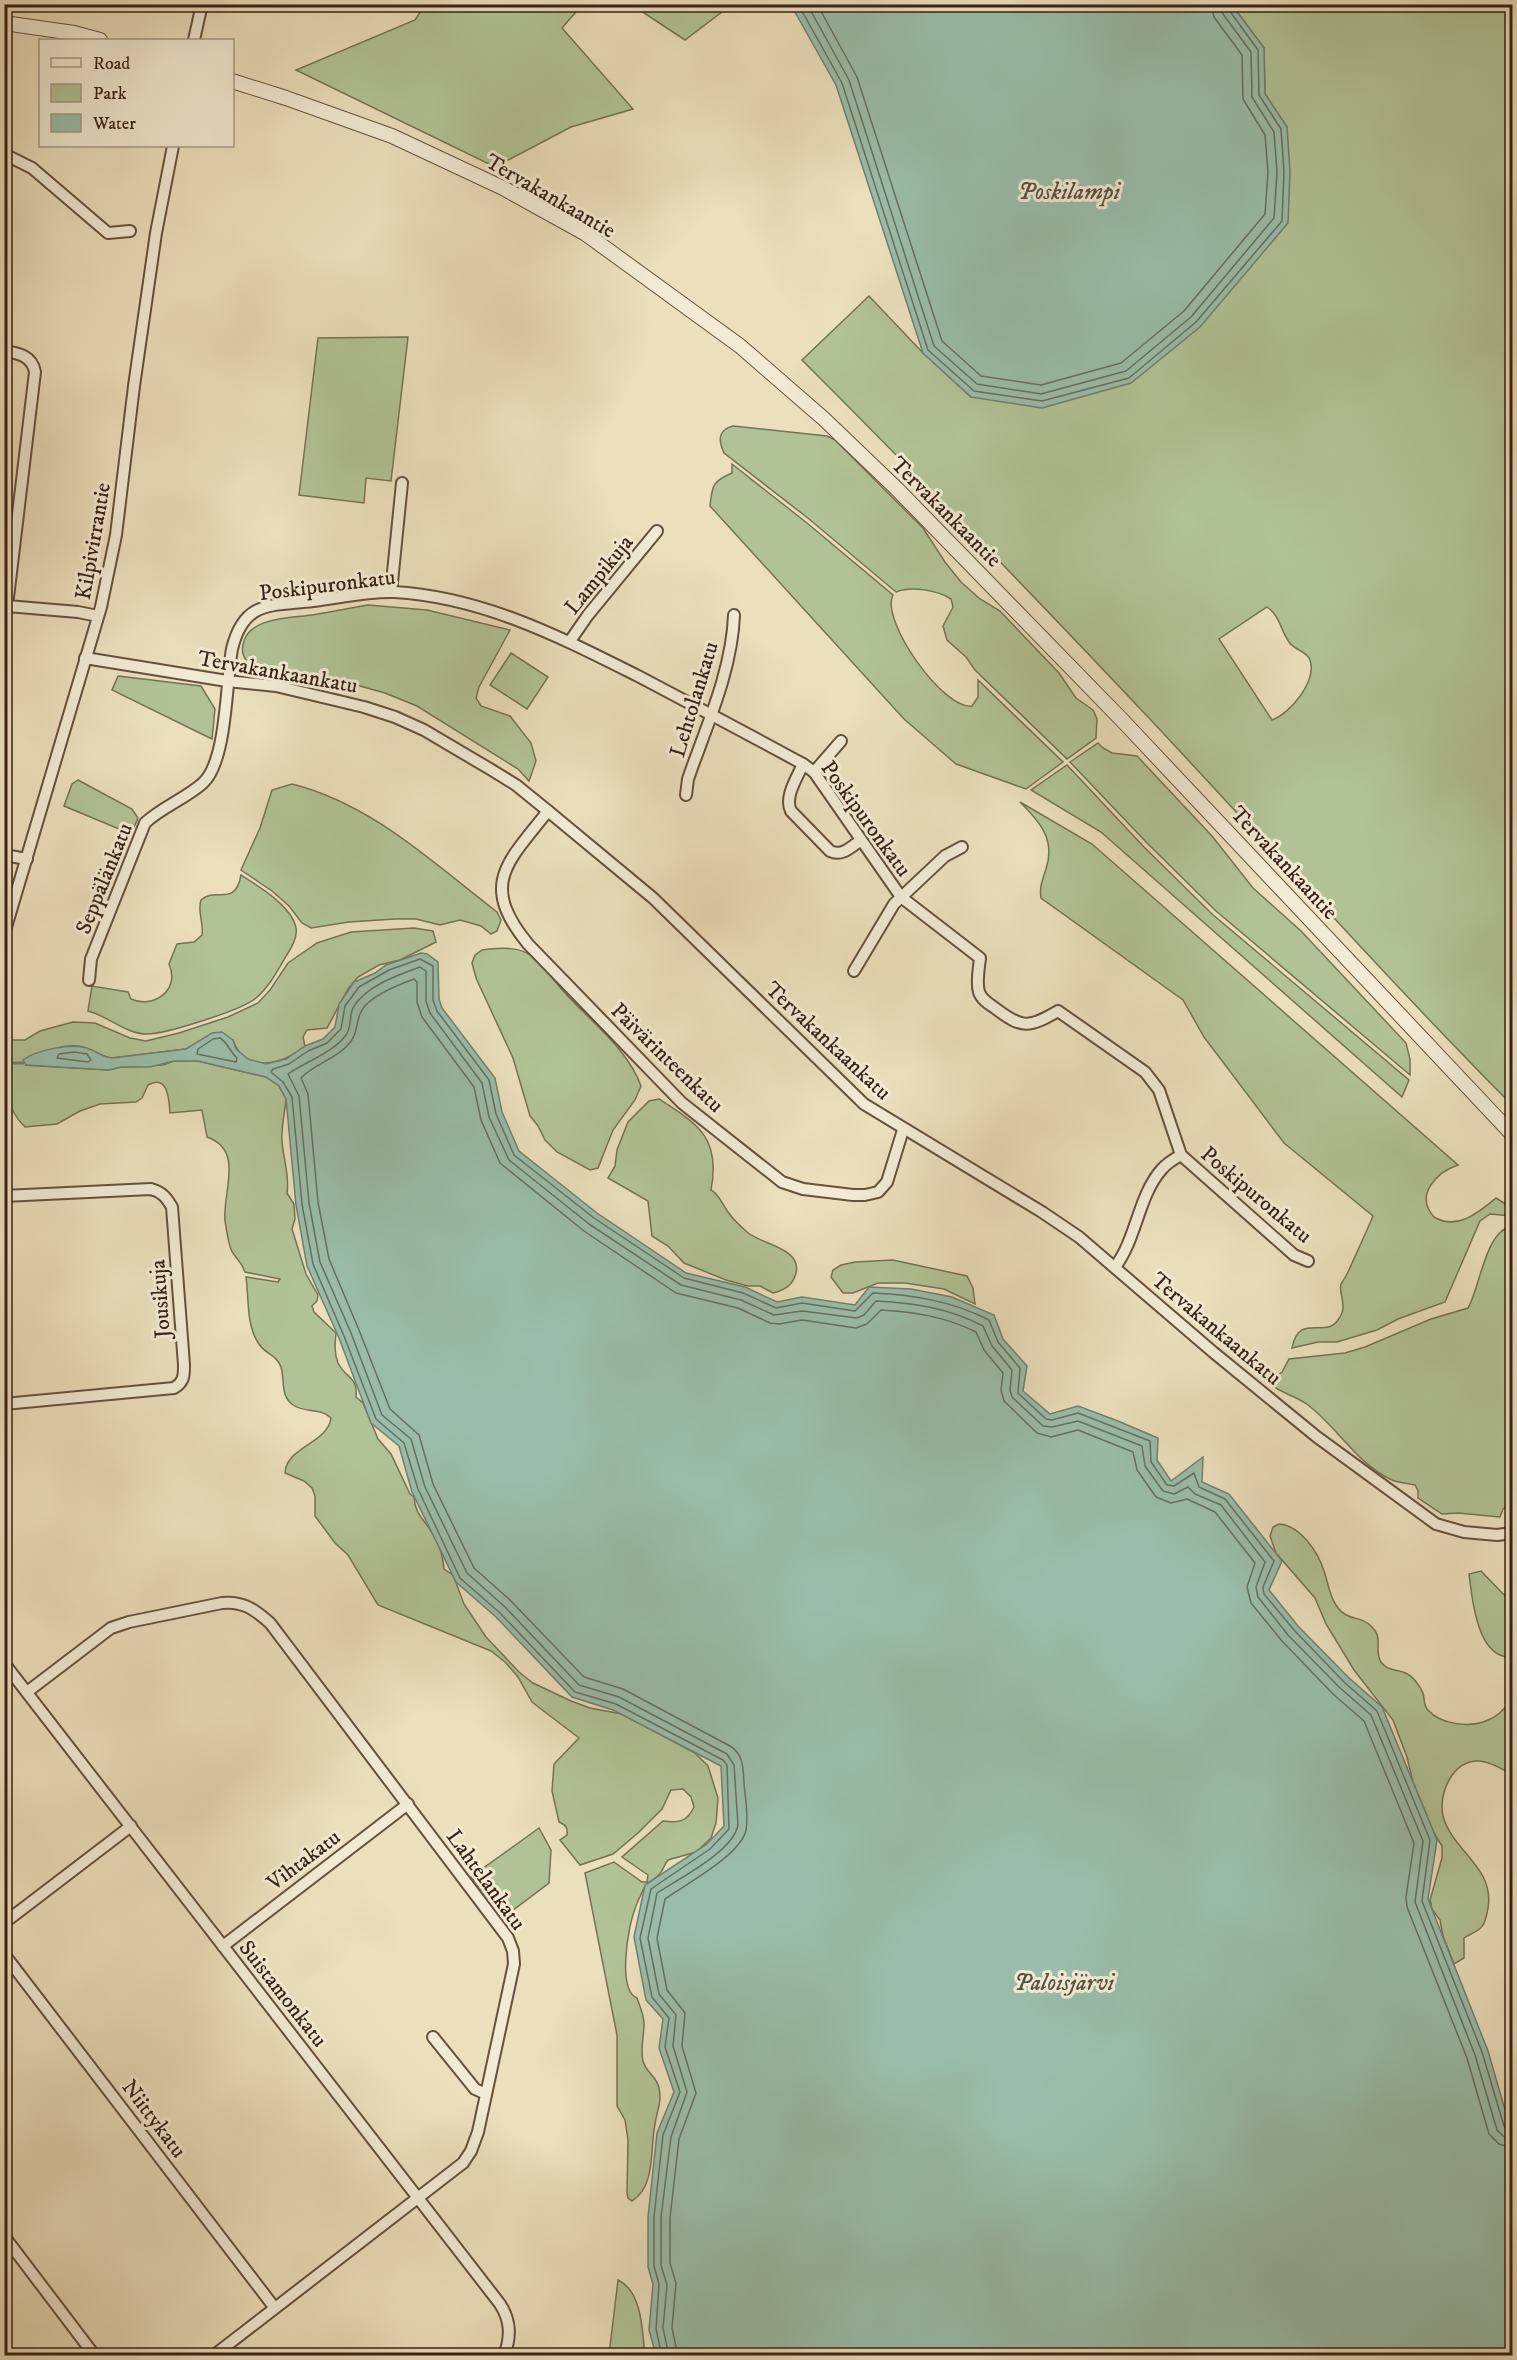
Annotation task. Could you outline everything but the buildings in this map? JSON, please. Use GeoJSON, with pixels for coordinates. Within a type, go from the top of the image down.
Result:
{"type":"FeatureCollection","features":[{"type":"Feature","properties":{"kind":"street"},"geometry":{"type":"LineString","coordinates":[[194,39],[202,4]]}},
{"type":"Feature","properties":{"kind":"street"},"geometry":{"type":"LineString","coordinates":[[4,23],[74,33],[96,39]]}},
{"type":"Feature","properties":{"kind":"street","name":"Tervakankaantie"},"geometry":{"type":"LineString","coordinates":[[234,82],[392,136],[503,188],[586,234],[740,346],[824,419],[914,506],[1122,720],[1512,1134]]}},
{"type":"Feature","properties":{"kind":"street","name":"Kilpivirrantie"},"geometry":{"type":"LineString","coordinates":[[4,934],[98,616],[116,535],[156,233],[173,147]]}},
{"type":"Feature","properties":{"kind":"street"},"geometry":{"type":"LineString","coordinates":[[4,154],[32,168],[108,233],[130,231]]}},
{"type":"Feature","properties":{"kind":"street"},"geometry":{"type":"LineString","coordinates":[[4,351],[27,357],[33,363],[35,372],[7,606],[98,616]]}},
{"type":"Feature","properties":{"kind":"street"},"geometry":{"type":"LineString","coordinates":[[391,592],[402,483]]}},
{"type":"Feature","properties":{"kind":"street"},"geometry":{"type":"LineString","coordinates":[[4,517],[16,517]]}},
{"type":"Feature","properties":{"kind":"street","name":"Lampikuja"},"geometry":{"type":"LineString","coordinates":[[570,641],[588,615],[657,531]]}},
{"type":"Feature","properties":{"kind":"street","name":"Poskipuronkatu"},"geometry":{"type":"LineString","coordinates":[[227,681],[235,636],[249,614],[261,608],[391,592],[428,596],[489,610],[570,641],[710,714],[814,772],[901,897],[980,958],[979,993],[987,1002],[1012,1021],[1023,1025],[1034,1024],[1058,1011],[1145,1072],[1159,1090],[1181,1155],[1294,1255],[1308,1261]]}},
{"type":"Feature","properties":{"kind":"street","name":"Lehtolankatu"},"geometry":{"type":"LineString","coordinates":[[686,795],[688,779],[731,642],[734,615]]}},
{"type":"Feature","properties":{"kind":"street","name":"Tervakankaankatu"},"geometry":{"type":"LineString","coordinates":[[85,658],[304,692],[395,717],[424,730],[490,769],[516,785],[548,810],[653,898],[845,1088],[864,1104],[1079,1237],[1317,1437],[1437,1524],[1464,1532],[1497,1535],[1512,1533]]}},
{"type":"Feature","properties":{"kind":"street","name":"Seppälänkatu"},"geometry":{"type":"LineString","coordinates":[[89,980],[92,959],[145,823],[193,791],[205,781],[214,768],[220,749],[227,681]]}},
{"type":"Feature","properties":{"kind":"street"},"geometry":{"type":"LineString","coordinates":[[814,772],[841,741]]}},
{"type":"Feature","properties":{"kind":"street"},"geometry":{"type":"LineString","coordinates":[[803,764],[789,799],[788,805],[791,812],[830,851],[836,854],[861,840]]}},
{"type":"Feature","properties":{"kind":"street","name":"Päivärinteenkatu"},"geometry":{"type":"LineString","coordinates":[[548,810],[507,866],[501,886],[505,907],[514,926],[528,944],[682,1103],[773,1177],[803,1189],[865,1195],[878,1192],[883,1188],[891,1173],[903,1130]]}},
{"type":"Feature","properties":{"kind":"street"},"geometry":{"type":"LineString","coordinates":[[854,971],[877,936],[894,904],[945,856],[962,847]]}},
{"type":"Feature","properties":{"kind":"street"},"geometry":{"type":"LineString","coordinates":[[4,855],[27,859]]}},
{"type":"Feature","properties":{"kind":"street"},"geometry":{"type":"LineString","coordinates":[[1116,1267],[1128,1247],[1155,1177],[1163,1167],[1181,1155]]}},
{"type":"Feature","properties":{"kind":"street","name":"Jousikuja"},"geometry":{"type":"LineString","coordinates":[[4,1196],[151,1189],[159,1191],[167,1198],[172,1207],[184,1378],[181,1384],[174,1388],[4,1404]]}},
{"type":"Feature","properties":{"kind":"street","name":"Lahtelankatu"},"geometry":{"type":"LineString","coordinates":[[27,1692],[111,1628],[129,1622],[231,1602],[248,1606],[270,1623],[508,1938],[513,1951],[514,1964],[508,1999],[471,2151],[458,2168],[213,2355]]}},
{"type":"Feature","properties":{"kind":"street","name":"Suistamonkatu"},"geometry":{"type":"LineString","coordinates":[[4,1663],[505,2311],[509,2332],[504,2355]]}},
{"type":"Feature","properties":{"kind":"street","name":"Vihtakatu"},"geometry":{"type":"LineString","coordinates":[[223,1946],[408,1804]]}},
{"type":"Feature","properties":{"kind":"street"},"geometry":{"type":"LineString","coordinates":[[4,1923],[131,1826]]}},
{"type":"Feature","properties":{"kind":"street","name":"Niittykatu"},"geometry":{"type":"LineString","coordinates":[[4,1954],[274,2307]]}},
{"type":"Feature","properties":{"kind":"street"},"geometry":{"type":"LineString","coordinates":[[433,2037],[476,2089],[486,2094]]}},
{"type":"Feature","properties":{"kind":"street"},"geometry":{"type":"LineString","coordinates":[[4,2236],[96,2355]]}},
{"type":"Feature","properties":{"kind":"green space"},"geometry":{"type":"Polygon","coordinates":[[[425,5],[582,5],[562,28],[633,109],[571,127],[495,167],[296,70],[415,20],[425,5]]]}},
{"type":"Feature","properties":{"kind":"green space"},"geometry":{"type":"Polygon","coordinates":[[[632,5],[731,5],[685,40],[632,5]]]}},
{"type":"Feature","properties":{"kind":"green space"},"geometry":{"type":"Polygon","coordinates":[[[1232,5],[1512,5],[1512,1105],[1062,627],[802,360],[869,296],[923,353],[971,397],[1287,127],[1265,94],[1264,48],[1232,5]],[[1267,607],[1219,639],[1272,720],[1287,711],[1301,695],[1310,677],[1311,668],[1308,657],[1289,642],[1267,607]]]}},
{"type":"Feature","properties":{"kind":"green space"},"geometry":{"type":"Polygon","coordinates":[[[408,337],[391,481],[366,478],[364,503],[299,495],[318,338],[408,337]]]}},
{"type":"Feature","properties":{"kind":"green space"},"geometry":{"type":"Polygon","coordinates":[[[733,426],[827,436],[835,440],[923,528],[961,582],[980,599],[1000,611],[1059,673],[1076,698],[1093,710],[1097,719],[1096,738],[1067,759],[947,640],[943,626],[953,607],[951,599],[939,593],[924,590],[909,589],[896,592],[809,519],[724,453],[721,444],[722,433],[733,426]]]}},
{"type":"Feature","properties":{"kind":"green space"},"geometry":{"type":"Polygon","coordinates":[[[732,464],[893,595],[891,607],[905,642],[931,679],[946,694],[960,703],[972,706],[978,697],[978,680],[1063,762],[1026,789],[956,764],[904,719],[710,506],[717,481],[732,473],[732,464]]]}},
{"type":"Feature","properties":{"kind":"green space"},"geometry":{"type":"Polygon","coordinates":[[[368,605],[427,610],[510,630],[479,687],[476,698],[481,706],[510,716],[531,743],[536,761],[529,781],[518,769],[417,706],[385,693],[331,678],[251,666],[244,657],[243,645],[246,636],[261,624],[282,618],[368,605]]]}},
{"type":"Feature","properties":{"kind":"green space"},"geometry":{"type":"Polygon","coordinates":[[[511,653],[548,677],[527,709],[490,685],[511,653]]]}},
{"type":"Feature","properties":{"kind":"green space"},"geometry":{"type":"Polygon","coordinates":[[[118,676],[201,686],[215,709],[212,739],[112,690],[118,676]]]}},
{"type":"Feature","properties":{"kind":"green space"},"geometry":{"type":"Polygon","coordinates":[[[1098,743],[1112,753],[1137,756],[1212,836],[1253,888],[1301,931],[1406,1043],[1410,1059],[1410,1075],[1216,911],[1070,762],[1098,743]]]}},
{"type":"Feature","properties":{"kind":"green space"},"geometry":{"type":"Polygon","coordinates":[[[1067,765],[1144,847],[1212,914],[1409,1080],[1402,1097],[1101,832],[1031,790],[1067,765]]]}},
{"type":"Feature","properties":{"kind":"green space"},"geometry":{"type":"Polygon","coordinates":[[[78,780],[132,809],[138,818],[131,834],[64,806],[72,784],[78,780]]]}},
{"type":"Feature","properties":{"kind":"green space"},"geometry":{"type":"Polygon","coordinates":[[[292,784],[321,793],[349,806],[400,837],[497,912],[501,920],[497,931],[491,934],[481,926],[460,920],[440,925],[416,919],[395,919],[349,922],[311,928],[302,923],[289,906],[272,891],[241,870],[260,828],[272,790],[292,784]]]}},
{"type":"Feature","properties":{"kind":"green space"},"geometry":{"type":"Polygon","coordinates":[[[1020,802],[1092,844],[1458,1165],[1436,1179],[1427,1193],[1428,1209],[1434,1217],[1443,1221],[1459,1221],[1475,1214],[1496,1198],[1512,1208],[1512,1216],[1490,1214],[1480,1221],[1445,1302],[1398,1319],[1377,1330],[1337,1342],[1318,1342],[1292,1348],[1295,1337],[1300,1331],[1306,1328],[1333,1325],[1338,1320],[1343,1310],[1341,1284],[1373,1216],[1284,1143],[1204,1037],[1183,1000],[1041,898],[1049,849],[1044,831],[1020,802]]]}},
{"type":"Feature","properties":{"kind":"green space"},"geometry":{"type":"Polygon","coordinates":[[[241,875],[281,904],[296,928],[295,940],[289,951],[272,979],[256,998],[236,1009],[203,1020],[147,1034],[124,1028],[88,1011],[92,986],[128,992],[131,999],[147,1002],[168,990],[172,974],[169,964],[177,944],[194,942],[202,935],[201,900],[207,896],[230,894],[238,885],[241,875]]]}},
{"type":"Feature","properties":{"kind":"green space"},"geometry":{"type":"Polygon","coordinates":[[[414,928],[433,931],[436,942],[400,960],[379,965],[358,977],[348,989],[327,1028],[307,1030],[303,1037],[305,1046],[286,1058],[265,1063],[255,1062],[246,1058],[239,1051],[233,1040],[198,1043],[186,1049],[112,1058],[81,1047],[64,1046],[47,1051],[26,1065],[109,1070],[121,1067],[163,1065],[174,1061],[198,1061],[266,1077],[279,1086],[286,1099],[282,1141],[287,1174],[287,1193],[294,1204],[295,1219],[292,1229],[306,1274],[318,1295],[317,1301],[312,1306],[314,1312],[336,1333],[335,1352],[338,1363],[353,1381],[356,1397],[363,1403],[378,1439],[391,1454],[410,1494],[414,1497],[418,1512],[434,1535],[442,1554],[444,1569],[453,1575],[464,1604],[486,1637],[519,1672],[533,1683],[590,1708],[622,1714],[695,1753],[708,1766],[718,1798],[716,1823],[711,1838],[696,1852],[668,1860],[659,1874],[647,1884],[632,1917],[627,1943],[627,1983],[631,1993],[637,1998],[643,2014],[643,2061],[646,2069],[658,2084],[660,2098],[649,2177],[640,2195],[632,2201],[627,2194],[628,2140],[625,2120],[617,2106],[617,2035],[585,1873],[614,1862],[642,1882],[647,1882],[648,1875],[622,1857],[663,1821],[674,1822],[685,1819],[694,1807],[691,1797],[683,1789],[671,1790],[662,1809],[613,1854],[580,1865],[560,1840],[567,1835],[567,1830],[559,1822],[552,1791],[554,1764],[579,1738],[532,1702],[518,1677],[491,1651],[378,1605],[348,1555],[335,1543],[315,1516],[315,1496],[312,1488],[304,1481],[285,1473],[292,1457],[323,1433],[331,1418],[323,1413],[297,1407],[289,1401],[286,1397],[279,1363],[255,1337],[250,1320],[246,1277],[278,1282],[280,1279],[245,1272],[232,1251],[225,1221],[229,1162],[219,1143],[207,1137],[202,1110],[170,1113],[166,1090],[163,1085],[155,1082],[148,1085],[142,1098],[136,1102],[100,1104],[80,1111],[57,1124],[25,1127],[11,1108],[4,1075],[4,1040],[25,1040],[40,1031],[73,1022],[95,1023],[130,1038],[146,1041],[179,1033],[228,1017],[258,1003],[288,963],[317,943],[351,932],[414,928]]]}},
{"type":"Feature","properties":{"kind":"green space"},"geometry":{"type":"Polygon","coordinates":[[[516,949],[526,952],[535,959],[608,1036],[635,1073],[641,1086],[635,1100],[613,1130],[598,1168],[590,1170],[557,1152],[545,1140],[530,1116],[513,1058],[476,978],[472,963],[475,955],[482,950],[516,949]]]}},
{"type":"Feature","properties":{"kind":"green space"},"geometry":{"type":"Polygon","coordinates":[[[659,1099],[685,1116],[703,1134],[713,1157],[711,1190],[732,1217],[744,1230],[787,1252],[793,1258],[796,1273],[791,1284],[785,1289],[773,1293],[760,1286],[748,1286],[726,1280],[684,1263],[668,1246],[652,1236],[648,1201],[608,1178],[615,1166],[617,1150],[628,1122],[649,1101],[659,1099]]]}},
{"type":"Feature","properties":{"kind":"green space"},"geometry":{"type":"Polygon","coordinates":[[[1512,1226],[1512,1503],[1503,1509],[1500,1517],[1458,1513],[1442,1514],[1418,1498],[1415,1485],[1395,1481],[1368,1465],[1319,1414],[1268,1382],[1282,1372],[1289,1359],[1345,1353],[1431,1319],[1468,1308],[1489,1249],[1503,1230],[1512,1226]]]}},
{"type":"Feature","properties":{"kind":"green space"},"geometry":{"type":"Polygon","coordinates":[[[893,1260],[967,1276],[973,1288],[975,1304],[944,1289],[905,1283],[878,1283],[853,1293],[843,1293],[831,1277],[833,1270],[841,1265],[893,1260]]]}},
{"type":"Feature","properties":{"kind":"green space"},"geometry":{"type":"Polygon","coordinates":[[[1279,1524],[1294,1529],[1313,1548],[1336,1605],[1344,1614],[1370,1625],[1377,1634],[1381,1662],[1387,1668],[1406,1673],[1413,1678],[1423,1693],[1426,1708],[1434,1715],[1456,1724],[1473,1724],[1494,1717],[1509,1703],[1512,1709],[1512,1775],[1488,1763],[1470,1762],[1455,1772],[1445,1788],[1443,1816],[1455,1839],[1479,1870],[1488,1894],[1488,1908],[1484,1923],[1480,1929],[1464,1938],[1464,1958],[1454,1964],[1443,1936],[1440,1920],[1432,1909],[1430,1900],[1442,1858],[1442,1846],[1434,1833],[1413,1782],[1407,1757],[1393,1720],[1354,1670],[1326,1624],[1315,1598],[1276,1553],[1270,1536],[1273,1527],[1279,1524]]]}},
{"type":"Feature","properties":{"kind":"green space"},"geometry":{"type":"Polygon","coordinates":[[[1481,1571],[1512,1603],[1512,1654],[1509,1657],[1498,1654],[1490,1647],[1478,1624],[1469,1574],[1481,1571]]]}},
{"type":"Feature","properties":{"kind":"green space"},"geometry":{"type":"Polygon","coordinates":[[[539,1828],[551,1850],[549,1883],[508,1914],[500,1913],[471,1877],[539,1828]]]}},
{"type":"Feature","properties":{"kind":"green space"},"geometry":{"type":"Polygon","coordinates":[[[618,2280],[626,2286],[637,2303],[645,2355],[609,2355],[618,2280]]]}},
{"type":"Feature","properties":{"kind":"water","name":"Poskilampi"},"geometry":{"type":"Polygon","coordinates":[[[791,5],[1232,5],[1264,48],[1265,94],[1287,127],[1290,172],[1288,223],[1200,327],[1131,383],[1042,408],[971,397],[923,353],[836,85],[791,5]]]}},
{"type":"Feature","properties":{"kind":"water","name":"Paloisjärvi"},"geometry":{"type":"Polygon","coordinates":[[[421,953],[427,954],[438,962],[439,999],[442,1008],[495,1078],[502,1112],[519,1151],[597,1213],[686,1273],[745,1287],[777,1302],[802,1297],[855,1305],[869,1287],[911,1289],[952,1297],[994,1315],[1003,1339],[1027,1366],[1023,1391],[1050,1414],[1078,1406],[1158,1438],[1157,1460],[1171,1481],[1203,1457],[1202,1482],[1229,1494],[1282,1561],[1269,1590],[1298,1626],[1348,1677],[1382,1707],[1437,1840],[1428,1899],[1488,2051],[1512,2134],[1512,2355],[656,2355],[649,2330],[653,2284],[648,2267],[648,2217],[657,2133],[674,2092],[659,2048],[663,2019],[646,2000],[634,1937],[645,1885],[707,1844],[724,1826],[721,1766],[613,1710],[572,1697],[496,1617],[456,1582],[412,1492],[399,1446],[371,1423],[339,1338],[307,1266],[296,1205],[286,1099],[279,1086],[266,1077],[198,1061],[174,1061],[150,1067],[121,1067],[109,1070],[26,1065],[23,1060],[55,1048],[74,1046],[112,1058],[186,1049],[212,1033],[222,1032],[233,1040],[236,1049],[248,1059],[266,1064],[286,1059],[305,1046],[323,1039],[335,1027],[339,1004],[354,982],[375,973],[386,965],[421,953]]]}},
{"type":"Feature","properties":{"kind":"waterway"},"geometry":{"type":"LineString","coordinates":[[4,1063],[23,1063]]}}]}
